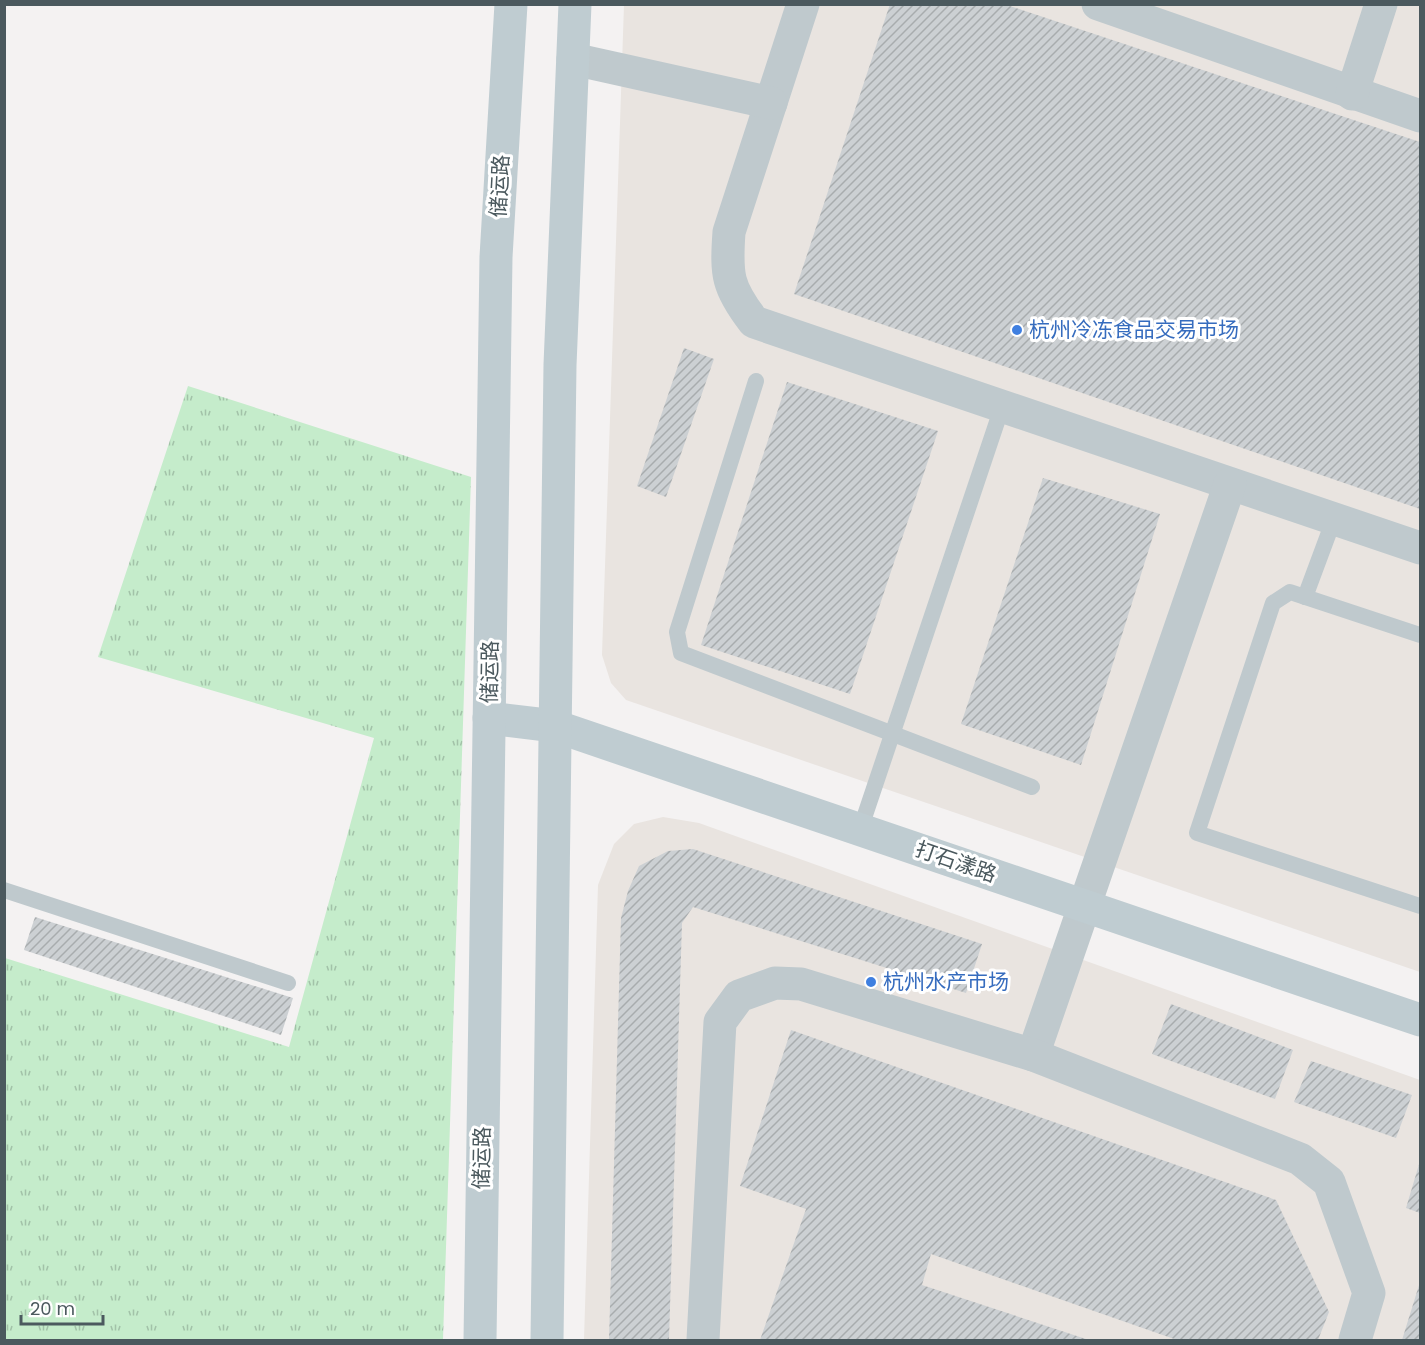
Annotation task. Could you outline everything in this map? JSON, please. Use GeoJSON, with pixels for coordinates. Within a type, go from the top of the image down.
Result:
{"type":"FeatureCollection","features":[{"type":"Feature","properties":{"kind":"main road","name":"储运路"},"geometry":{"type":"LineString","coordinates":[[480,1341],[496,257],[511,4]]}},
{"type":"Feature","properties":{"kind":"main road"},"geometry":{"type":"LineString","coordinates":[[547,1341],[560,364],[575,4]]}},
{"type":"Feature","properties":{"kind":"main road","name":"打石漾路"},"geometry":{"type":"LineString","coordinates":[[489,718],[555,726],[1420,1020]]}},
{"type":"Feature","properties":{"kind":"street"},"geometry":{"type":"LineString","coordinates":[[803,4],[729,232],[726,268],[735,297],[754,322],[1003,404],[1420,549]]}},
{"type":"Feature","properties":{"kind":"street"},"geometry":{"type":"LineString","coordinates":[[1098,4],[1420,116]]}},
{"type":"Feature","properties":{"kind":"street"},"geometry":{"type":"LineString","coordinates":[[1353,94],[1381,4]]}},
{"type":"Feature","properties":{"kind":"street"},"geometry":{"type":"LineString","coordinates":[[573,59],[771,103]]}},
{"type":"Feature","properties":{"kind":"street"},"geometry":{"type":"LineString","coordinates":[[1033,1055],[1230,484]]}},
{"type":"Feature","properties":{"kind":"street"},"geometry":{"type":"LineString","coordinates":[[703,1341],[720,1022],[739,996],[775,983],[801,984],[1033,1055],[1299,1159],[1329,1182],[1369,1293],[1355,1341]]}},
{"type":"Feature","properties":{"kind":"lane"},"geometry":{"type":"LineString","coordinates":[[756,381],[677,632],[681,653],[1032,786]]}},
{"type":"Feature","properties":{"kind":"lane"},"geometry":{"type":"LineString","coordinates":[[860,830],[1003,404]]}},
{"type":"Feature","properties":{"kind":"lane"},"geometry":{"type":"LineString","coordinates":[[1305,597],[1334,519]]}},
{"type":"Feature","properties":{"kind":"lane"},"geometry":{"type":"LineString","coordinates":[[1420,635],[1290,592],[1273,603],[1197,833],[1420,906]]}},
{"type":"Feature","properties":{"kind":"lane"},"geometry":{"type":"LineString","coordinates":[[4,890],[288,982]]}},
{"type":"Feature","properties":{"kind":"shaded area","name":"杭州冷冻食品交易市场"},"geometry":{"type":"Polygon","coordinates":[[[624,5],[1420,5],[1420,972],[626,700],[611,683],[602,655],[624,5]]]}},
{"type":"Feature","properties":{"kind":"shaded area","name":"杭州水产市场"},"geometry":{"type":"Polygon","coordinates":[[[663,817],[699,823],[1420,1080],[1420,1340],[584,1340],[598,885],[614,844],[634,824],[663,817]]]}},
{"type":"Feature","properties":{"kind":"green space"},"geometry":{"type":"Polygon","coordinates":[[[188,386],[471,477],[443,1340],[5,1340],[5,958],[289,1047],[374,738],[98,657],[188,386]]]}},
{"type":"Feature","properties":{"kind":"building"},"geometry":{"type":"Polygon","coordinates":[[[890,4],[1004,4],[1420,142],[1420,509],[794,294],[890,4]]]}},
{"type":"Feature","properties":{"kind":"building"},"geometry":{"type":"Polygon","coordinates":[[[684,348],[714,359],[666,497],[637,486],[684,348]]]}},
{"type":"Feature","properties":{"kind":"building"},"geometry":{"type":"Polygon","coordinates":[[[787,382],[938,431],[850,694],[701,645],[787,382]]]}},
{"type":"Feature","properties":{"kind":"building"},"geometry":{"type":"Polygon","coordinates":[[[1043,478],[1160,514],[1081,765],[961,724],[1043,478]]]}},
{"type":"Feature","properties":{"kind":"building"},"geometry":{"type":"Polygon","coordinates":[[[693,849],[982,944],[966,993],[693,907],[682,923],[669,1340],[609,1340],[621,918],[628,891],[639,866],[668,851],[693,849]]]}},
{"type":"Feature","properties":{"kind":"building"},"geometry":{"type":"Polygon","coordinates":[[[35,917],[293,998],[281,1035],[24,950],[35,917]]]}},
{"type":"Feature","properties":{"kind":"building"},"geometry":{"type":"Polygon","coordinates":[[[1171,1004],[1293,1050],[1275,1099],[1152,1054],[1171,1004]]]}},
{"type":"Feature","properties":{"kind":"building"},"geometry":{"type":"Polygon","coordinates":[[[791,1030],[1276,1200],[1329,1312],[1318,1340],[1177,1340],[931,1254],[922,1285],[1089,1340],[760,1340],[806,1209],[740,1186],[791,1030]]]}},
{"type":"Feature","properties":{"kind":"building"},"geometry":{"type":"Polygon","coordinates":[[[1311,1061],[1412,1095],[1396,1138],[1294,1102],[1311,1061]]]}},
{"type":"Feature","properties":{"kind":"building"},"geometry":{"type":"Polygon","coordinates":[[[1420,1161],[1420,1213],[1406,1208],[1420,1161]]]}},
{"type":"Feature","properties":{"kind":"building"},"geometry":{"type":"Polygon","coordinates":[[[1420,1282],[1420,1340],[1402,1340],[1420,1282]]]}},
{"type":"Feature","properties":{"kind":"place","name":"杭州冷冻食品交易市场"},"geometry":{"type":"Point","coordinates":[1017,330]}},
{"type":"Feature","properties":{"kind":"place","name":"杭州水产市场"},"geometry":{"type":"Point","coordinates":[871,982]}}]}
